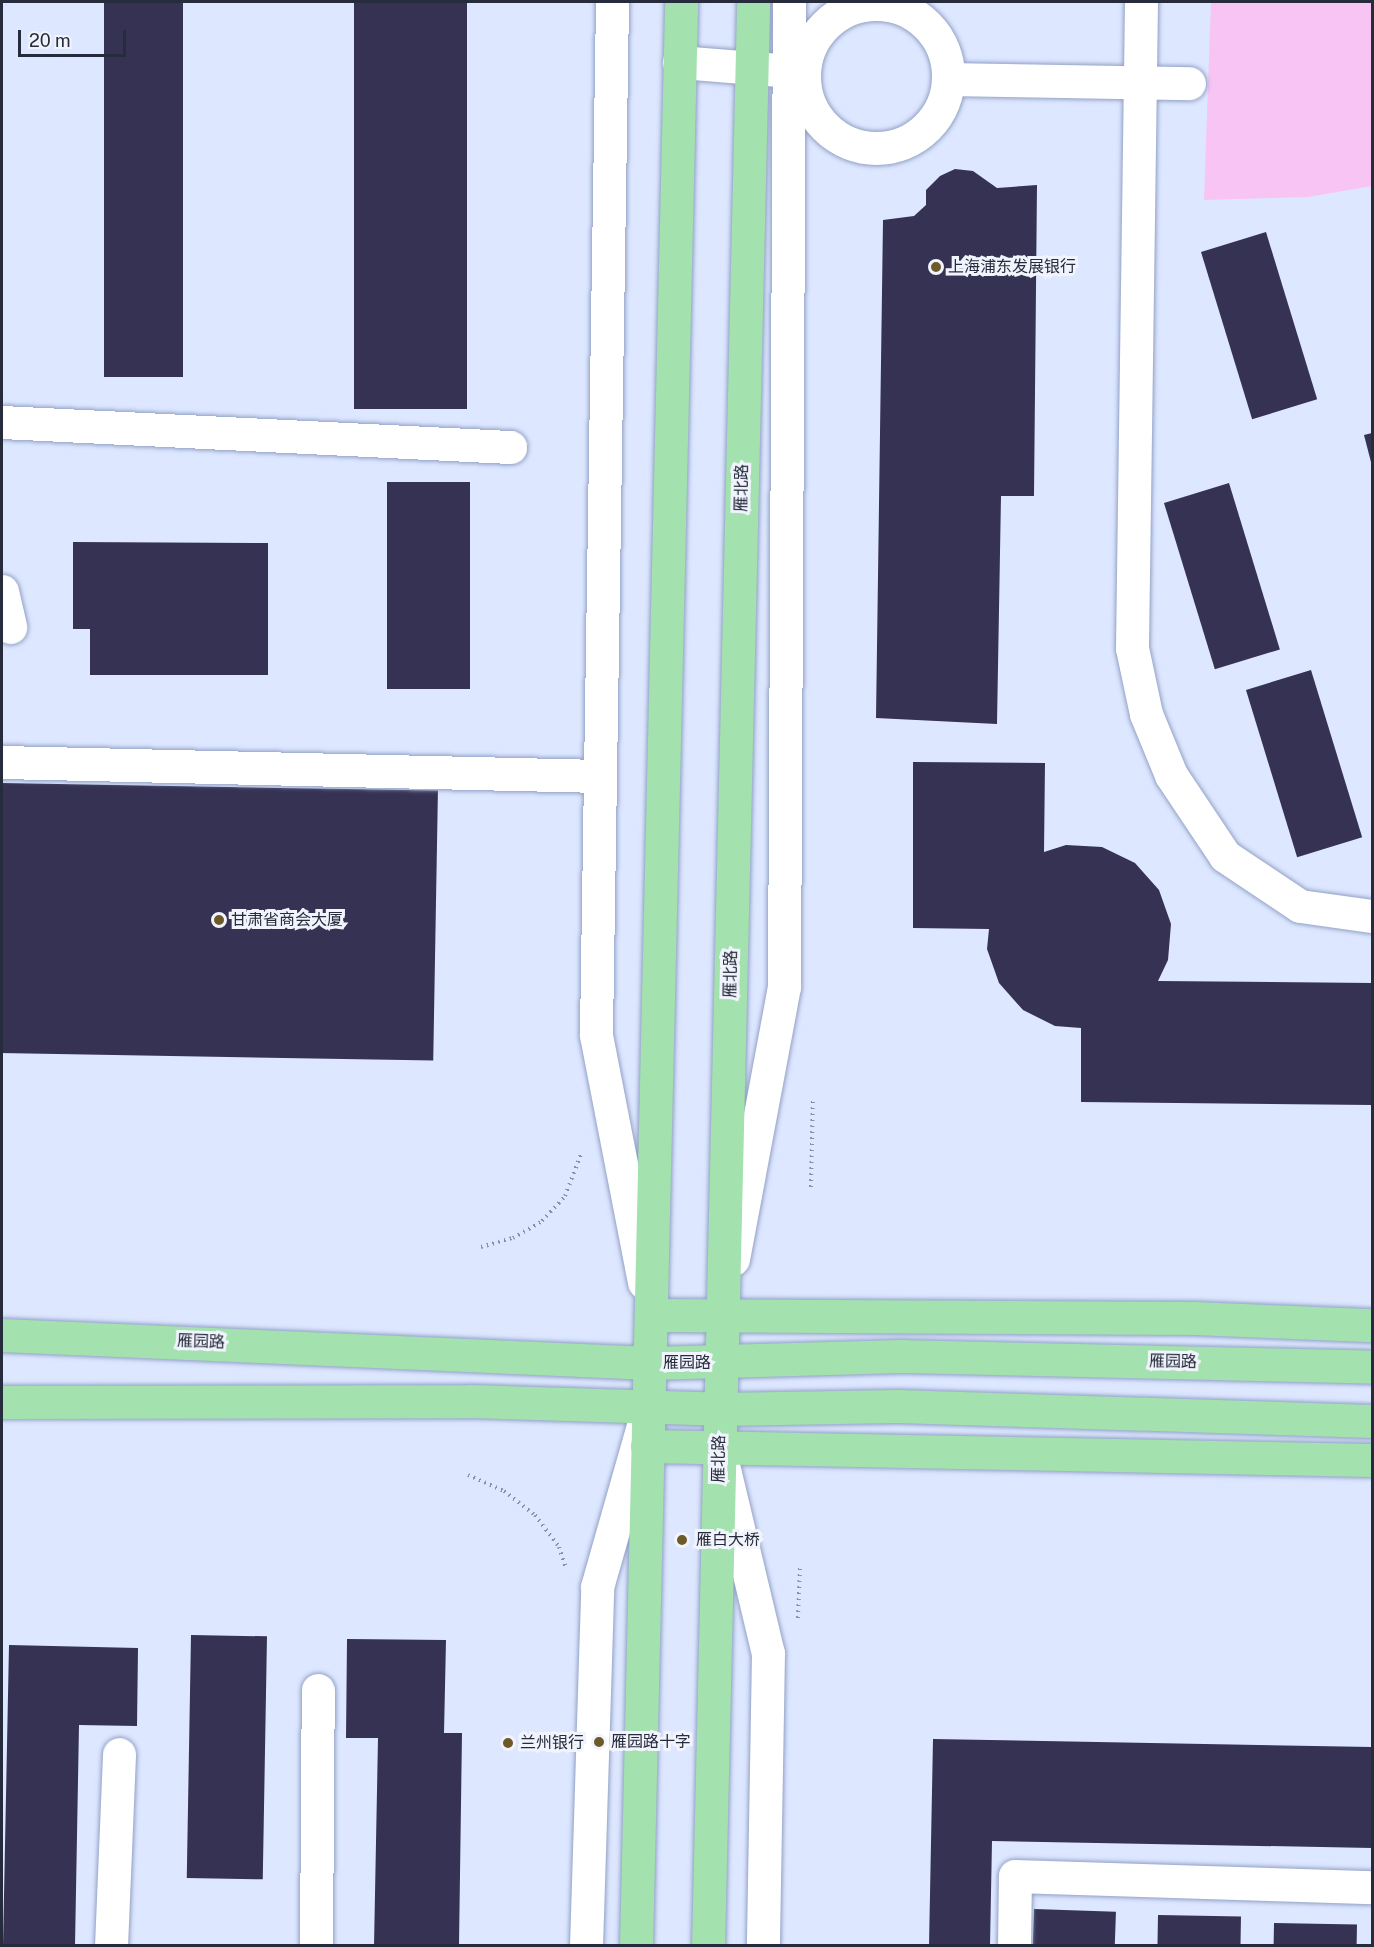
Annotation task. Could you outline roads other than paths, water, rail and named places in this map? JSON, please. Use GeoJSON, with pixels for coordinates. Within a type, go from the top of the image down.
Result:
{"type":"FeatureCollection","features":[{"type":"Feature","properties":{"kind":"main road"},"geometry":{"type":"LineString","coordinates":[[636,1946],[681,2]]}},
{"type":"Feature","properties":{"kind":"main road","name":"雁北路"},"geometry":{"type":"LineString","coordinates":[[708,1946],[753,2]]}},
{"type":"Feature","properties":{"kind":"main road"},"geometry":{"type":"LineString","coordinates":[[651,1315],[723,1314],[949,1319],[1194,1318],[1372,1325]]}},
{"type":"Feature","properties":{"kind":"main road","name":"雁园路"},"geometry":{"type":"LineString","coordinates":[[2,1335],[650,1363],[721,1364],[901,1356],[1372,1367]]}},
{"type":"Feature","properties":{"kind":"main road"},"geometry":{"type":"LineString","coordinates":[[2,1402],[470,1401],[720,1409],[898,1406],[1372,1421]]}},
{"type":"Feature","properties":{"kind":"main road"},"geometry":{"type":"LineString","coordinates":[[647,1446],[1372,1460]]}},
{"type":"Feature","properties":{"kind":"street"},"geometry":{"type":"LineString","coordinates":[[612,2],[596,1035],[651,1315]]}},
{"type":"Feature","properties":{"kind":"street"},"geometry":{"type":"LineString","coordinates":[[723,1314],[784,987],[795,72],[789,2]]}},
{"type":"Feature","properties":{"kind":"street"},"geometry":{"type":"LineString","coordinates":[[1141,2],[1132,648],[1146,714],[1171,775],[1225,856],[1300,906],[1372,916]]}},
{"type":"Feature","properties":{"kind":"street"},"geometry":{"type":"LineString","coordinates":[[879,3],[906,10],[930,27],[945,51],[949,79],[942,107],[926,129],[902,144],[874,149],[846,142],[823,126],[808,101],[795,72],[827,23],[851,8],[879,3]]}},
{"type":"Feature","properties":{"kind":"street"},"geometry":{"type":"LineString","coordinates":[[679,62],[795,72]]}},
{"type":"Feature","properties":{"kind":"street"},"geometry":{"type":"LineString","coordinates":[[949,79],[1139,80],[1189,83]]}},
{"type":"Feature","properties":{"kind":"street"},"geometry":{"type":"LineString","coordinates":[[2,422],[510,447]]}},
{"type":"Feature","properties":{"kind":"street"},"geometry":{"type":"LineString","coordinates":[[2,591],[10,627]]}},
{"type":"Feature","properties":{"kind":"street"},"geometry":{"type":"LineString","coordinates":[[2,762],[600,776]]}},
{"type":"Feature","properties":{"kind":"street"},"geometry":{"type":"LineString","coordinates":[[586,1946],[597,1587],[648,1406]]}},
{"type":"Feature","properties":{"kind":"street"},"geometry":{"type":"LineString","coordinates":[[719,1448],[768,1653],[763,1946]]}},
{"type":"Feature","properties":{"kind":"street"},"geometry":{"type":"LineString","coordinates":[[316,1946],[318,1690]]}},
{"type":"Feature","properties":{"kind":"street"},"geometry":{"type":"LineString","coordinates":[[113,1942],[119,1754]]}},
{"type":"Feature","properties":{"kind":"street"},"geometry":{"type":"LineString","coordinates":[[1014,1946],[1015,1876],[1372,1887]]}},
{"type":"Feature","properties":{"kind":"place","name":"上海浦东发展银行"},"geometry":{"type":"Point","coordinates":[936,267]}},
{"type":"Feature","properties":{"kind":"place","name":"甘肃省商会大厦"},"geometry":{"type":"Point","coordinates":[219,920]}},
{"type":"Feature","properties":{"kind":"place","name":"雁白大桥"},"geometry":{"type":"Point","coordinates":[682,1540]}},
{"type":"Feature","properties":{"kind":"place","name":"雁园路十字"},"geometry":{"type":"Point","coordinates":[599,1742]}},
{"type":"Feature","properties":{"kind":"place","name":"兰州银行"},"geometry":{"type":"Point","coordinates":[508,1743]}}]}
